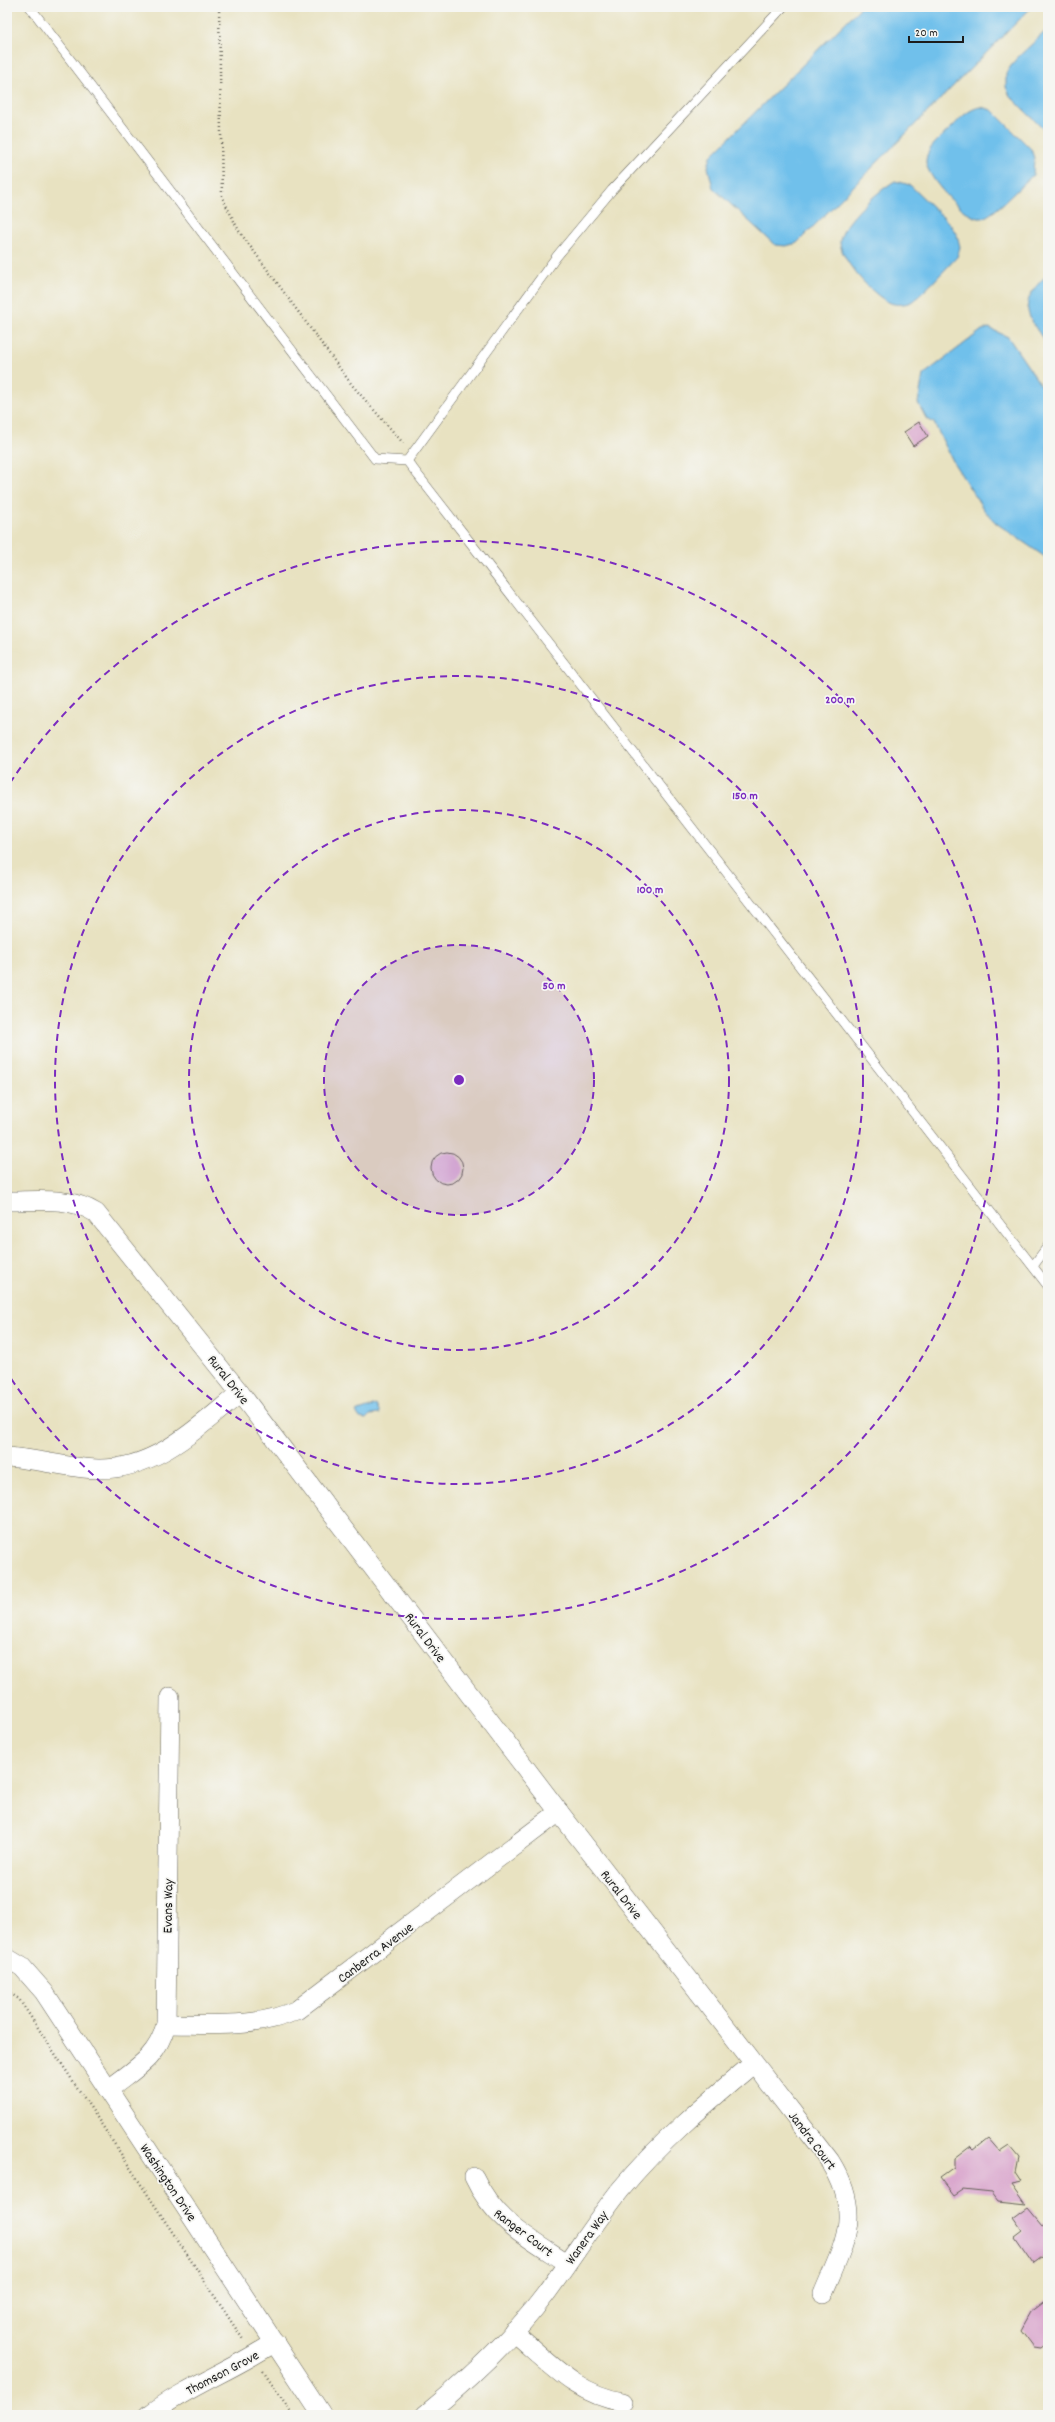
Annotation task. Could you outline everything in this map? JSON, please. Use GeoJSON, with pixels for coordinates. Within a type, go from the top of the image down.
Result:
{"type":"FeatureCollection","features":[{"type":"Feature","properties":{"kind":"street","name":"Rural Drive"},"geometry":{"type":"LineString","coordinates":[[7,1201],[72,1203],[86,1206],[96,1213],[240,1393],[753,2064]]}},
{"type":"Feature","properties":{"kind":"street"},"geometry":{"type":"LineString","coordinates":[[7,1457],[97,1469],[117,1469],[134,1465],[151,1459],[169,1448],[240,1393]]}},
{"type":"Feature","properties":{"kind":"street","name":"Evans Way"},"geometry":{"type":"LineString","coordinates":[[108,2090],[156,2051],[162,2039],[166,2024],[170,1696]]}},
{"type":"Feature","properties":{"kind":"street","name":"Canberra Avenue"},"geometry":{"type":"LineString","coordinates":[[166,2024],[249,2024],[268,2022],[297,2010],[559,1812]]}},
{"type":"Feature","properties":{"kind":"street","name":"Washington Drive"},"geometry":{"type":"LineString","coordinates":[[7,1958],[22,1967],[33,1977],[322,2415]]}},
{"type":"Feature","properties":{"kind":"street","name":"Wanera Way"},"geometry":{"type":"LineString","coordinates":[[425,2415],[454,2391],[513,2332],[567,2263],[621,2189],[651,2156],[702,2107],[753,2064]]}},
{"type":"Feature","properties":{"kind":"street","name":"Jandra Court"},"geometry":{"type":"LineString","coordinates":[[753,2064],[830,2161],[840,2176],[845,2192],[848,2224],[846,2239],[823,2294]]}},
{"type":"Feature","properties":{"kind":"street","name":"Ranger Court"},"geometry":{"type":"LineString","coordinates":[[474,2177],[480,2193],[498,2215],[567,2263]]}},
{"type":"Feature","properties":{"kind":"street"},"geometry":{"type":"LineString","coordinates":[[513,2332],[575,2385],[605,2399],[623,2402]]}},
{"type":"Feature","properties":{"kind":"street","name":"Thomson Grove"},"geometry":{"type":"LineString","coordinates":[[149,2415],[180,2394],[254,2356],[275,2342]]}},
{"type":"Feature","properties":{"kind":"lane"},"geometry":{"type":"LineString","coordinates":[[30,7],[375,459],[410,458]]}},
{"type":"Feature","properties":{"kind":"lane"},"geometry":{"type":"LineString","coordinates":[[410,458],[557,256],[606,196],[784,7]]}},
{"type":"Feature","properties":{"kind":"lane"},"geometry":{"type":"LineString","coordinates":[[410,458],[1048,1286]]}},
{"type":"Feature","properties":{"kind":"lane"},"geometry":{"type":"LineString","coordinates":[[1033,1266],[1048,1246]]}},
{"type":"Feature","properties":{"kind":"path"},"geometry":{"type":"LineString","coordinates":[[219,7],[222,197],[239,231],[352,385],[410,458]]}},
{"type":"Feature","properties":{"kind":"path"},"geometry":{"type":"LineString","coordinates":[[7,1991],[19,1999],[292,2415]]}},
{"type":"Feature","properties":{"kind":"water"},"geometry":{"type":"Polygon","coordinates":[[[861,7],[1032,7],[797,243],[786,246],[775,245],[713,188],[708,167],[711,156],[861,7]]]}},
{"type":"Feature","properties":{"kind":"water"},"geometry":{"type":"Polygon","coordinates":[[[1048,29],[1048,134],[1010,96],[1006,87],[1006,73],[1016,59],[1048,29]]]}},
{"type":"Feature","properties":{"kind":"water"},"geometry":{"type":"Polygon","coordinates":[[[981,107],[992,110],[1031,149],[1034,158],[1033,175],[994,211],[982,218],[975,217],[966,212],[947,196],[932,176],[927,167],[926,160],[932,146],[940,138],[965,114],[981,107]]]}},
{"type":"Feature","properties":{"kind":"water"},"geometry":{"type":"Polygon","coordinates":[[[895,181],[910,185],[950,224],[957,235],[960,247],[957,257],[926,289],[909,303],[899,304],[894,304],[887,301],[878,296],[869,288],[846,259],[840,242],[842,234],[847,226],[862,208],[888,185],[895,181]]]}},
{"type":"Feature","properties":{"kind":"water"},"geometry":{"type":"Polygon","coordinates":[[[1048,274],[1048,346],[1030,317],[1028,302],[1031,293],[1048,274]]]}},
{"type":"Feature","properties":{"kind":"water"},"geometry":{"type":"Polygon","coordinates":[[[989,328],[1008,337],[1048,396],[1048,559],[996,523],[984,510],[955,465],[934,423],[926,418],[918,403],[923,375],[982,330],[989,328]]]}},
{"type":"Feature","properties":{"kind":"water"},"geometry":{"type":"Polygon","coordinates":[[[376,1405],[380,1414],[370,1415],[366,1419],[360,1418],[356,1412],[376,1405]]]}},
{"type":"Feature","properties":{"kind":"building"},"geometry":{"type":"Polygon","coordinates":[[[919,422],[928,436],[913,446],[904,432],[919,422]]]}},
{"type":"Feature","properties":{"kind":"building"},"geometry":{"type":"Polygon","coordinates":[[[447,1152],[453,1153],[460,1159],[463,1168],[462,1174],[456,1181],[447,1184],[441,1183],[434,1177],[431,1168],[432,1162],[438,1155],[447,1152]]]}},
{"type":"Feature","properties":{"kind":"building"},"geometry":{"type":"Polygon","coordinates":[[[988,2138],[1000,2152],[1009,2146],[1019,2158],[1016,2173],[1022,2182],[1012,2184],[1026,2204],[998,2201],[992,2193],[963,2190],[954,2196],[940,2178],[954,2168],[954,2159],[971,2146],[974,2149],[988,2138]]]}},
{"type":"Feature","properties":{"kind":"building"},"geometry":{"type":"Polygon","coordinates":[[[1028,2207],[1042,2224],[1048,2220],[1048,2253],[1033,2264],[1015,2238],[1023,2232],[1013,2218],[1028,2207]]]}},
{"type":"Feature","properties":{"kind":"building"},"geometry":{"type":"Polygon","coordinates":[[[1048,2299],[1048,2342],[1042,2347],[1035,2346],[1022,2329],[1032,2311],[1048,2299]]]}}]}
